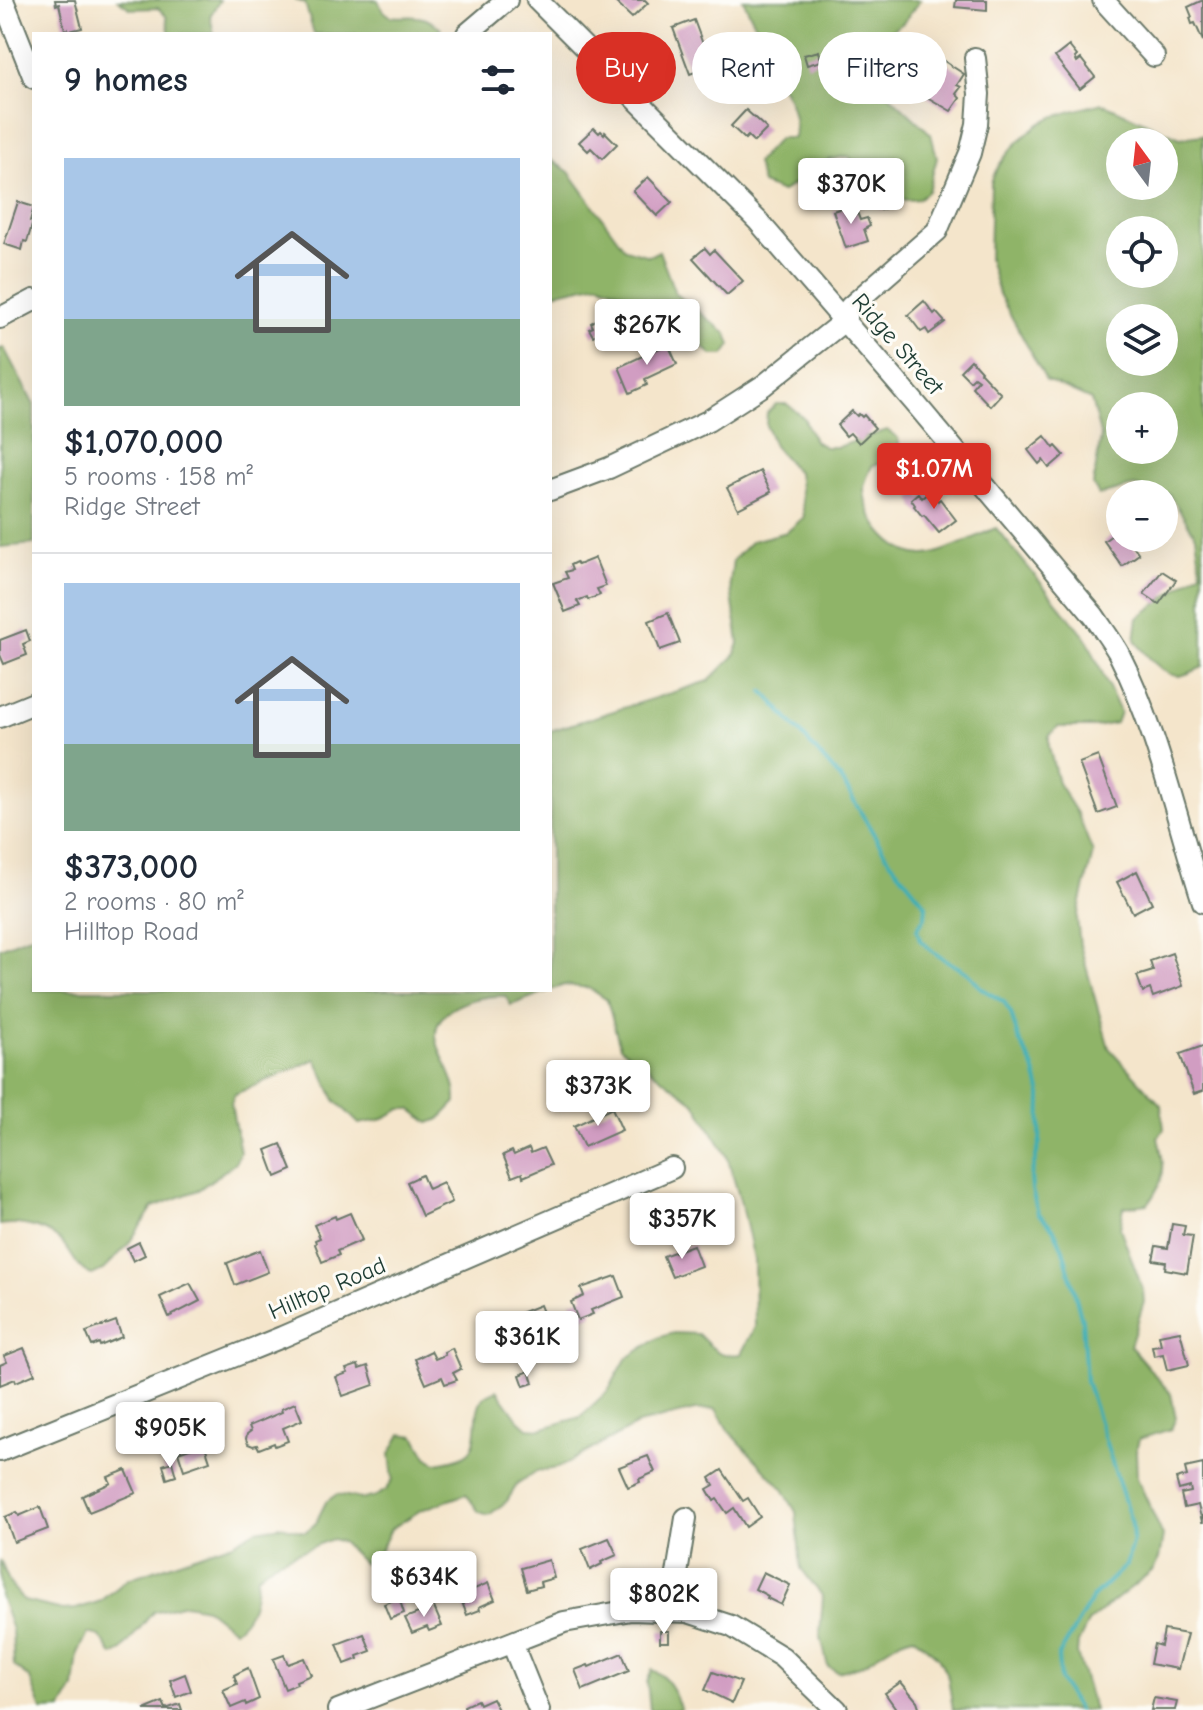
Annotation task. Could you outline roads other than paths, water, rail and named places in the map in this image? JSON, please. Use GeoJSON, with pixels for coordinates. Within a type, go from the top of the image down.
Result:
{"type":"FeatureCollection","features":[{"type":"Feature","properties":{"kind":"street"},"geometry":{"type":"LineString","coordinates":[[3,0],[32,73]]}},
{"type":"Feature","properties":{"kind":"street"},"geometry":{"type":"LineString","coordinates":[[469,32],[507,0]]}},
{"type":"Feature","properties":{"kind":"street","name":"Ridge Street"},"geometry":{"type":"LineString","coordinates":[[537,0],[758,221],[1094,616],[1117,651],[1135,691],[1203,902]]}},
{"type":"Feature","properties":{"kind":"street"},"geometry":{"type":"LineString","coordinates":[[1103,0],[1154,56]]}},
{"type":"Feature","properties":{"kind":"street"},"geometry":{"type":"LineString","coordinates":[[552,489],[609,468],[708,421],[764,385],[844,321],[850,307],[937,231],[970,153],[977,124],[979,94],[975,58]]}},
{"type":"Feature","properties":{"kind":"street"},"geometry":{"type":"LineString","coordinates":[[0,318],[32,301]]}},
{"type":"Feature","properties":{"kind":"street"},"geometry":{"type":"LineString","coordinates":[[0,717],[32,704]]}},
{"type":"Feature","properties":{"kind":"street","name":"Hilltop Road"},"geometry":{"type":"LineString","coordinates":[[0,1451],[282,1337],[672,1168]]}},
{"type":"Feature","properties":{"kind":"street"},"geometry":{"type":"LineString","coordinates":[[671,1611],[686,1518]]}},
{"type":"Feature","properties":{"kind":"street"},"geometry":{"type":"LineString","coordinates":[[338,1710],[564,1622],[631,1610],[688,1612],[731,1626],[782,1657],[837,1710]]}},
{"type":"Feature","properties":{"kind":"street"},"geometry":{"type":"LineString","coordinates":[[512,1643],[539,1710]]}},
{"type":"Feature","properties":{"kind":"waterway"},"geometry":{"type":"LineString","coordinates":[[763,691],[841,779],[888,858],[926,905],[925,917],[917,929],[920,940],[1004,1002],[1034,1068],[1041,1095],[1040,1141],[1031,1176],[1032,1190],[1038,1213],[1053,1228],[1063,1249],[1082,1320],[1086,1381],[1132,1524],[1133,1540],[1126,1565],[1093,1597],[1058,1657],[1060,1680],[1078,1710]]}}]}
